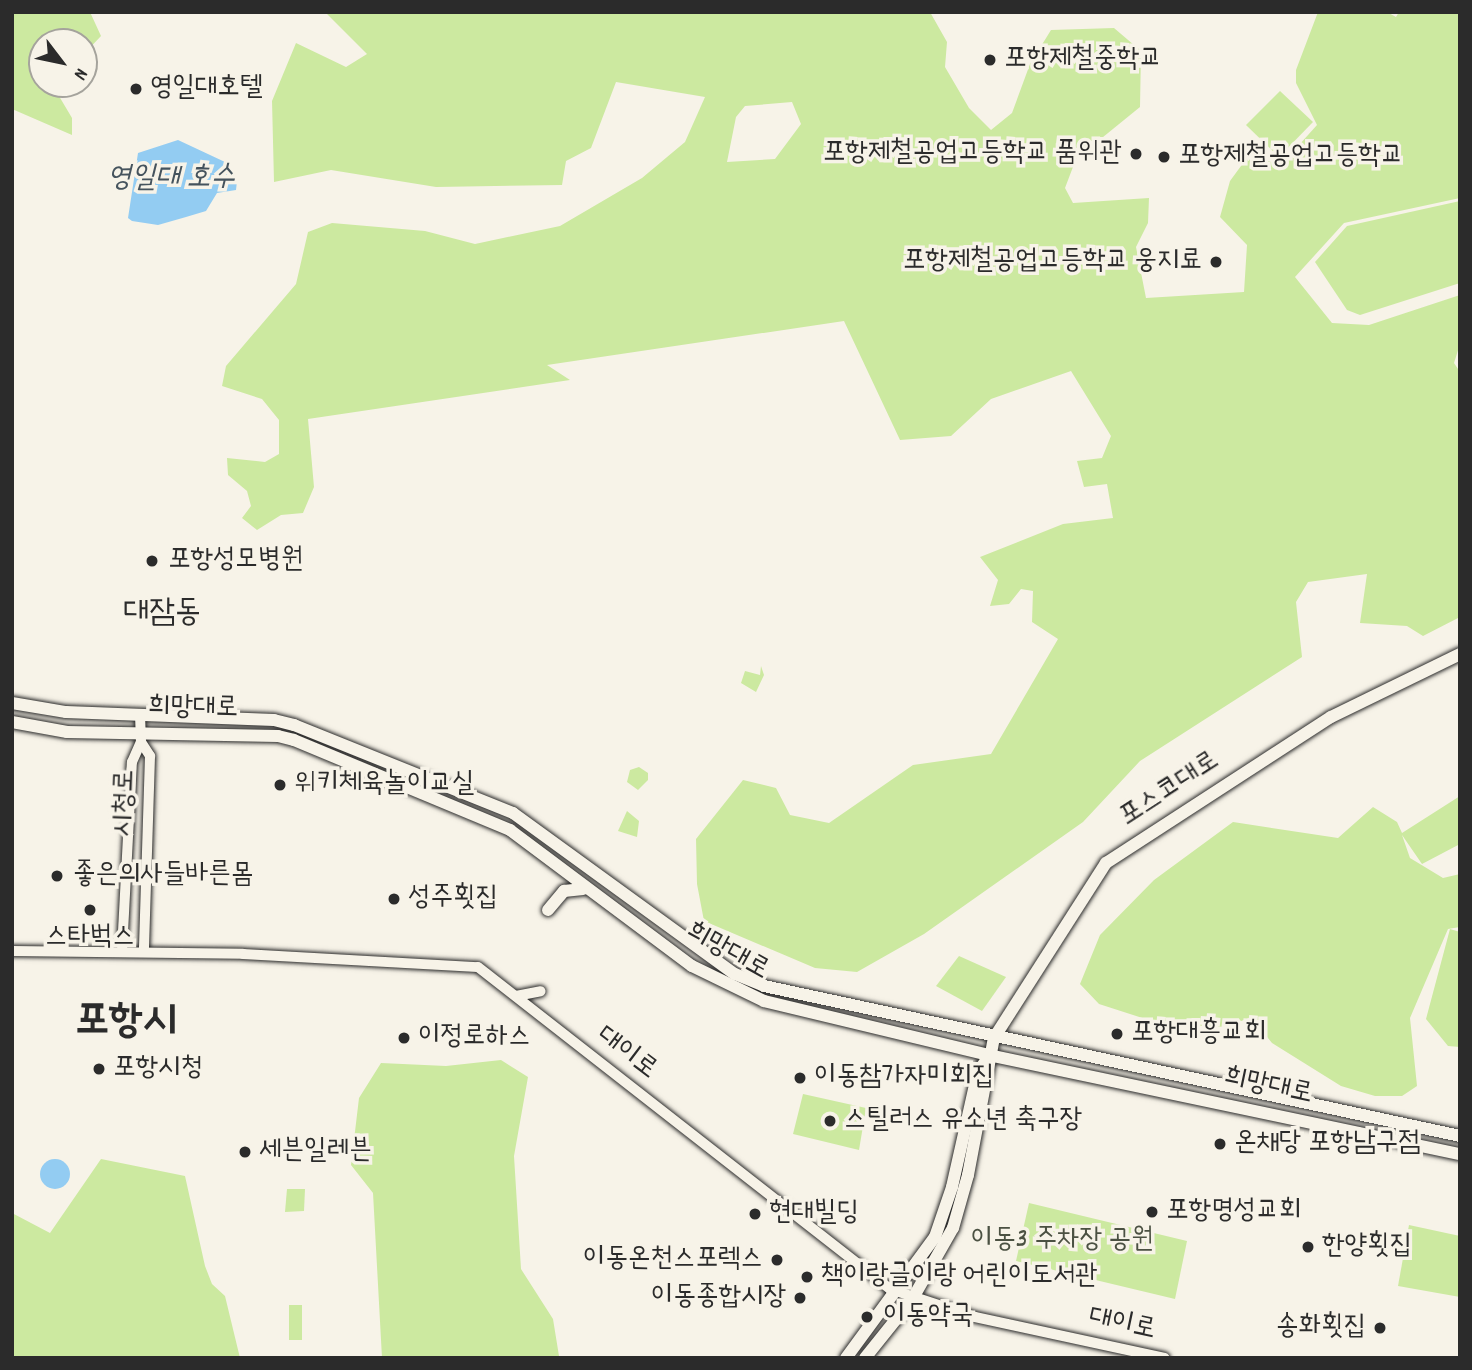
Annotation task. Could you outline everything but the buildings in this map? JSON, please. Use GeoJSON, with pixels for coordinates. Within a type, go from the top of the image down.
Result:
{"type":"FeatureCollection","features":[{"type":"Feature","properties":{"kind":"main road","name":"포스코대로"},"geometry":{"type":"LineString","coordinates":[[865,1358],[913,1298],[944,1251],[958,1214],[994,1038],[1112,857],[1331,717],[1460,654]]}},
{"type":"Feature","properties":{"kind":"main road","name":"희망대로"},"geometry":{"type":"LineString","coordinates":[[12,704],[66,712],[274,720],[323,733],[513,813],[736,974],[781,990],[994,1038],[1460,1136]]}},
{"type":"Feature","properties":{"kind":"main road","name":"희망대로"},"geometry":{"type":"LineString","coordinates":[[12,722],[67,732],[141,737],[278,736],[321,749],[493,821],[692,966],[735,990],[784,1007],[989,1055],[1460,1154]]}},
{"type":"Feature","properties":{"kind":"main road"},"geometry":{"type":"LineString","coordinates":[[548,910],[561,893],[584,889]]}},
{"type":"Feature","properties":{"kind":"main road","name":"포스코대로"},"geometry":{"type":"LineString","coordinates":[[846,1358],[927,1252],[942,1221],[978,1072],[989,1055]]}},
{"type":"Feature","properties":{"kind":"main road"},"geometry":{"type":"LineString","coordinates":[[1321,1124],[1325,1107]]}},
{"type":"Feature","properties":{"kind":"main road"},"geometry":{"type":"LineString","coordinates":[[1409,1143],[1413,1125]]}},
{"type":"Feature","properties":{"kind":"street","name":"시청로"},"geometry":{"type":"LineString","coordinates":[[122,951],[132,762],[141,737],[140,714]]}},
{"type":"Feature","properties":{"kind":"street","name":"시청로"},"geometry":{"type":"LineString","coordinates":[[141,737],[150,756],[144,952]]}},
{"type":"Feature","properties":{"kind":"street","name":"대이로"},"geometry":{"type":"LineString","coordinates":[[12,951],[122,951],[478,967],[810,1229],[898,1292],[975,1317],[1165,1358]]}},
{"type":"Feature","properties":{"kind":"street"},"geometry":{"type":"LineString","coordinates":[[516,996],[541,991]]}},
{"type":"Feature","properties":{"kind":"green space"},"geometry":{"type":"Polygon","coordinates":[[[12,12],[90,12],[97,28],[28,28],[28,98],[60,98],[72,118],[72,135],[12,109],[12,12]]]}},
{"type":"Feature","properties":{"kind":"green space"},"geometry":{"type":"Polygon","coordinates":[[[325,12],[930,12],[947,42],[945,67],[969,108],[991,130],[1012,113],[1030,64],[1051,30],[1114,28],[1141,51],[1140,107],[1076,159],[1065,188],[1073,203],[1149,198],[1148,223],[1136,247],[1146,298],[1244,292],[1247,245],[1220,217],[1230,181],[1249,155],[1281,165],[1317,125],[1296,83],[1296,70],[1318,12],[1387,12],[1396,17],[1399,12],[1460,12],[1460,198],[1344,223],[1295,277],[1332,323],[1369,325],[1460,295],[1460,344],[1454,363],[1460,372],[1460,617],[1423,636],[1407,626],[1360,623],[1367,574],[1308,582],[1296,602],[1302,657],[1140,761],[1083,822],[924,934],[857,972],[815,968],[704,921],[697,884],[696,839],[743,780],[776,788],[790,815],[829,823],[913,765],[991,754],[1058,639],[1032,622],[1033,591],[1021,589],[1009,604],[990,606],[998,580],[980,557],[1063,524],[1113,518],[1107,484],[1084,487],[1077,461],[1102,458],[1111,436],[1071,371],[991,399],[951,436],[900,440],[844,321],[547,365],[570,380],[308,419],[314,487],[303,513],[281,515],[257,530],[242,518],[251,506],[247,491],[228,475],[227,458],[265,462],[279,454],[279,420],[262,399],[222,386],[226,366],[296,284],[308,232],[332,223],[425,231],[475,244],[560,226],[642,178],[685,142],[705,97],[616,82],[591,148],[566,161],[562,185],[436,187],[331,170],[274,182],[272,101],[296,43],[346,67],[367,54],[325,12]],[[792,102],[745,106],[736,117],[727,162],[775,159],[801,124],[792,102]]]}},
{"type":"Feature","properties":{"kind":"green space"},"geometry":{"type":"Polygon","coordinates":[[[1280,91],[1313,122],[1279,157],[1246,125],[1280,91]]]}},
{"type":"Feature","properties":{"kind":"green space"},"geometry":{"type":"Polygon","coordinates":[[[1460,201],[1460,283],[1360,315],[1347,310],[1315,262],[1347,226],[1460,201]]]}},
{"type":"Feature","properties":{"kind":"green space"},"geometry":{"type":"Polygon","coordinates":[[[761,666],[764,675],[756,692],[741,683],[745,671],[760,675],[761,666]]]}},
{"type":"Feature","properties":{"kind":"green space"},"geometry":{"type":"Polygon","coordinates":[[[639,767],[648,773],[648,780],[638,790],[627,782],[630,770],[639,767]]]}},
{"type":"Feature","properties":{"kind":"green space"},"geometry":{"type":"Polygon","coordinates":[[[1460,796],[1460,844],[1422,864],[1402,835],[1410,858],[1443,878],[1460,874],[1460,927],[1448,929],[1410,1018],[1417,1086],[1402,1096],[1375,1096],[1341,1086],[1272,1043],[1251,1017],[1227,1027],[1161,1024],[1099,1004],[1080,984],[1100,935],[1154,880],[1233,822],[1338,838],[1373,807],[1397,822],[1402,833],[1460,796]]]}},
{"type":"Feature","properties":{"kind":"green space"},"geometry":{"type":"Polygon","coordinates":[[[627,811],[639,821],[637,837],[618,831],[627,811]]]}},
{"type":"Feature","properties":{"kind":"green space"},"geometry":{"type":"Polygon","coordinates":[[[1450,929],[1460,932],[1460,1047],[1448,1046],[1426,1019],[1450,929]]]}},
{"type":"Feature","properties":{"kind":"green space"},"geometry":{"type":"Polygon","coordinates":[[[959,956],[1006,977],[982,1011],[936,986],[959,956]]]}},
{"type":"Feature","properties":{"kind":"green space"},"geometry":{"type":"Polygon","coordinates":[[[501,1060],[528,1077],[514,1156],[521,1269],[553,1319],[559,1356],[382,1358],[373,1193],[351,1165],[359,1098],[381,1063],[446,1066],[501,1060]]]}},
{"type":"Feature","properties":{"kind":"green space","name":"스틸러스 유소년 축구장"},"geometry":{"type":"Polygon","coordinates":[[[803,1094],[866,1108],[859,1150],[793,1134],[803,1094]]]}},
{"type":"Feature","properties":{"kind":"green space"},"geometry":{"type":"Polygon","coordinates":[[[101,1159],[185,1176],[205,1266],[212,1284],[225,1296],[240,1358],[12,1358],[12,1213],[50,1233],[101,1159]]]}},
{"type":"Feature","properties":{"kind":"green space"},"geometry":{"type":"Polygon","coordinates":[[[287,1189],[305,1189],[304,1211],[285,1212],[287,1189]]]}},
{"type":"Feature","properties":{"kind":"green space","name":"이동3 주차장 공원"},"geometry":{"type":"Polygon","coordinates":[[[1029,1203],[1187,1241],[1175,1299],[1016,1261],[1029,1203]]]}},
{"type":"Feature","properties":{"kind":"green space"},"geometry":{"type":"Polygon","coordinates":[[[1409,1225],[1460,1236],[1460,1297],[1398,1286],[1409,1225]]]}},
{"type":"Feature","properties":{"kind":"green space"},"geometry":{"type":"Polygon","coordinates":[[[289,1305],[302,1305],[302,1340],[289,1340],[289,1305]]]}},
{"type":"Feature","properties":{"kind":"water","name":"영일대 호수"},"geometry":{"type":"Polygon","coordinates":[[[178,140],[225,162],[237,181],[236,190],[217,193],[206,211],[186,217],[158,225],[132,221],[128,218],[138,153],[178,140]]]}},
{"type":"Feature","properties":{"kind":"water"},"geometry":{"type":"Polygon","coordinates":[[[55,1159],[66,1163],[70,1174],[66,1185],[55,1189],[44,1185],[40,1174],[44,1163],[55,1159]]]}},
{"type":"Feature","properties":{"kind":"place","name":"포항제철중학교"},"geometry":{"type":"Point","coordinates":[990,60]}},
{"type":"Feature","properties":{"kind":"place","name":"영일대호텔"},"geometry":{"type":"Point","coordinates":[136,89]}},
{"type":"Feature","properties":{"kind":"place","name":"포항제철공업고등학교 품위관"},"geometry":{"type":"Point","coordinates":[1136,154]}},
{"type":"Feature","properties":{"kind":"place","name":"포항제철공업고등학교"},"geometry":{"type":"Point","coordinates":[1164,157]}},
{"type":"Feature","properties":{"kind":"place","name":"포항제철공업고등학교 웅지료"},"geometry":{"type":"Point","coordinates":[1216,262]}},
{"type":"Feature","properties":{"kind":"place","name":"포항성모병원"},"geometry":{"type":"Point","coordinates":[152,561]}},
{"type":"Feature","properties":{"kind":"place","name":"위키체육놀이교실"},"geometry":{"type":"Point","coordinates":[280,785]}},
{"type":"Feature","properties":{"kind":"place","name":"좋은의사들바른몸"},"geometry":{"type":"Point","coordinates":[57,876]}},
{"type":"Feature","properties":{"kind":"place","name":"성주횟집"},"geometry":{"type":"Point","coordinates":[394,899]}},
{"type":"Feature","properties":{"kind":"place","name":"스타벅스"},"geometry":{"type":"Point","coordinates":[90,910]}},
{"type":"Feature","properties":{"kind":"place","name":"포항대흥교회"},"geometry":{"type":"Point","coordinates":[1117,1034]}},
{"type":"Feature","properties":{"kind":"place","name":"이정로하스"},"geometry":{"type":"Point","coordinates":[404,1038]}},
{"type":"Feature","properties":{"kind":"place","name":"포항시청"},"geometry":{"type":"Point","coordinates":[99,1069]}},
{"type":"Feature","properties":{"kind":"place","name":"이동참가자미회집"},"geometry":{"type":"Point","coordinates":[800,1078]}},
{"type":"Feature","properties":{"kind":"place","name":"스틸러스 유소년 축구장"},"geometry":{"type":"Point","coordinates":[830,1121]}},
{"type":"Feature","properties":{"kind":"place","name":"온채당 포항남구점"},"geometry":{"type":"Point","coordinates":[1220,1144]}},
{"type":"Feature","properties":{"kind":"place","name":"세븐일레븐"},"geometry":{"type":"Point","coordinates":[245,1152]}},
{"type":"Feature","properties":{"kind":"place","name":"포항명성교회"},"geometry":{"type":"Point","coordinates":[1152,1212]}},
{"type":"Feature","properties":{"kind":"place","name":"현대빌딩"},"geometry":{"type":"Point","coordinates":[755,1214]}},
{"type":"Feature","properties":{"kind":"place","name":"한양횟집"},"geometry":{"type":"Point","coordinates":[1308,1247]}},
{"type":"Feature","properties":{"kind":"place","name":"이동온천스포렉스"},"geometry":{"type":"Point","coordinates":[777,1260]}},
{"type":"Feature","properties":{"kind":"place","name":"책이랑글이랑 어린이도서관"},"geometry":{"type":"Point","coordinates":[807,1277]}},
{"type":"Feature","properties":{"kind":"place","name":"이동종합시장"},"geometry":{"type":"Point","coordinates":[800,1298]}},
{"type":"Feature","properties":{"kind":"place","name":"이동약국"},"geometry":{"type":"Point","coordinates":[867,1317]}},
{"type":"Feature","properties":{"kind":"place","name":"송화횟집"},"geometry":{"type":"Point","coordinates":[1380,1328]}},
{"type":"Feature","properties":{"kind":"district","name":"대잠동"},"geometry":{"type":"Point","coordinates":[162,614]}},
{"type":"Feature","properties":{"kind":"district","name":"포항시"},"geometry":{"type":"Point","coordinates":[126,1023]}}]}
